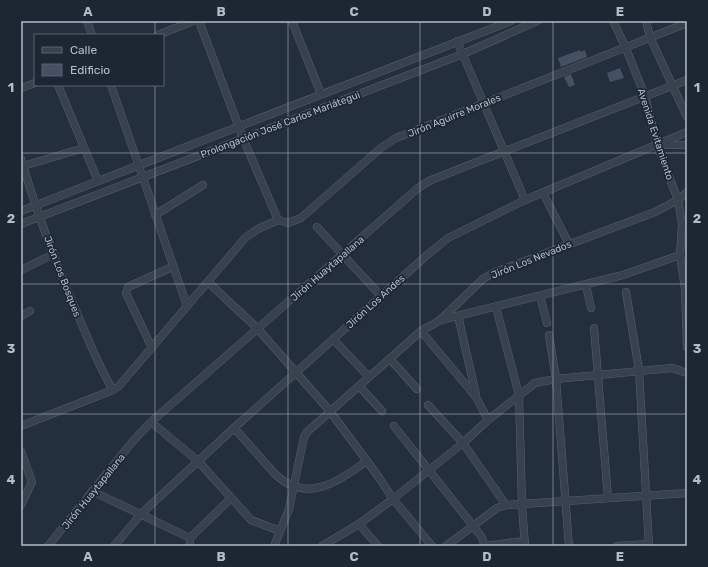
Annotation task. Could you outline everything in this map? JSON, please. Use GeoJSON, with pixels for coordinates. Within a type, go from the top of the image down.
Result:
{"type":"FeatureCollection","features":[{"type":"Feature","properties":{"kind":"street"},"geometry":{"type":"LineString","coordinates":[[87,21],[92,34]]}},
{"type":"Feature","properties":{"kind":"street"},"geometry":{"type":"LineString","coordinates":[[160,34],[193,21]]}},
{"type":"Feature","properties":{"kind":"street"},"geometry":{"type":"LineString","coordinates":[[21,426],[113,390],[119,386],[245,238],[258,229],[278,220],[243,138],[200,21]]}},
{"type":"Feature","properties":{"kind":"street"},"geometry":{"type":"LineString","coordinates":[[292,21],[321,94]]}},
{"type":"Feature","properties":{"kind":"street","name":"Prolongación José Carlos Mariátegui"},"geometry":{"type":"LineString","coordinates":[[21,211],[511,21]]}},
{"type":"Feature","properties":{"kind":"street","name":"Prolongación José Carlos Mariátegui"},"geometry":{"type":"LineString","coordinates":[[21,224],[142,176],[462,54],[537,21]]}},
{"type":"Feature","properties":{"kind":"street","name":"Avenida Evitamiento"},"geometry":{"type":"LineString","coordinates":[[613,21],[625,46],[645,96],[657,145],[678,200],[682,224],[680,255],[685,277],[687,347]]}},
{"type":"Feature","properties":{"kind":"street"},"geometry":{"type":"LineString","coordinates":[[646,21],[650,37],[671,86],[687,117]]}},
{"type":"Feature","properties":{"kind":"street","name":"Jirón Aguirre Morales"},"geometry":{"type":"LineString","coordinates":[[278,220],[288,223],[301,218],[382,147],[396,138],[625,46],[687,23]]}},
{"type":"Feature","properties":{"kind":"street"},"geometry":{"type":"LineString","coordinates":[[457,42],[484,103],[503,152],[525,200]]}},
{"type":"Feature","properties":{"kind":"street","name":"Jirón Huaytapallana"},"geometry":{"type":"LineString","coordinates":[[48,546],[133,441],[151,422],[418,188],[431,180],[687,80]]}},
{"type":"Feature","properties":{"kind":"street"},"geometry":{"type":"LineString","coordinates":[[21,88],[34,83]]}},
{"type":"Feature","properties":{"kind":"street"},"geometry":{"type":"LineString","coordinates":[[58,86],[98,181]]}},
{"type":"Feature","properties":{"kind":"street"},"geometry":{"type":"LineString","coordinates":[[111,86],[172,267],[187,306]]}},
{"type":"Feature","properties":{"kind":"street","name":"Jirón Los Andes"},"geometry":{"type":"LineString","coordinates":[[114,546],[142,514],[198,461],[333,338],[448,238],[543,192],[687,132]]}},
{"type":"Feature","properties":{"kind":"street"},"geometry":{"type":"LineString","coordinates":[[657,145],[687,146]]}},
{"type":"Feature","properties":{"kind":"street"},"geometry":{"type":"LineString","coordinates":[[22,163],[84,148]]}},
{"type":"Feature","properties":{"kind":"street","name":"Jirón Los Bosques"},"geometry":{"type":"LineString","coordinates":[[22,163],[35,206],[70,298],[105,377],[113,390]]}},
{"type":"Feature","properties":{"kind":"street"},"geometry":{"type":"LineString","coordinates":[[155,215],[203,185]]}},
{"type":"Feature","properties":{"kind":"street"},"geometry":{"type":"LineString","coordinates":[[543,192],[569,244]]}},
{"type":"Feature","properties":{"kind":"street","name":"Jirón Los Nevados"},"geometry":{"type":"LineString","coordinates":[[274,546],[289,509],[304,437],[307,432],[329,410],[390,360],[421,331],[439,321],[483,279],[492,273],[655,212],[678,200],[687,192]]}},
{"type":"Feature","properties":{"kind":"street"},"geometry":{"type":"LineString","coordinates":[[317,227],[381,296]]}},
{"type":"Feature","properties":{"kind":"street"},"geometry":{"type":"LineString","coordinates":[[21,270],[54,254]]}},
{"type":"Feature","properties":{"kind":"street"},"geometry":{"type":"LineString","coordinates":[[439,321],[623,275],[680,255]]}},
{"type":"Feature","properties":{"kind":"street"},"geometry":{"type":"LineString","coordinates":[[152,348],[126,293],[128,287],[172,267]]}},
{"type":"Feature","properties":{"kind":"street"},"geometry":{"type":"LineString","coordinates":[[208,282],[257,328],[329,410],[393,499],[432,546]]}},
{"type":"Feature","properties":{"kind":"street"},"geometry":{"type":"LineString","coordinates":[[586,285],[591,308]]}},
{"type":"Feature","properties":{"kind":"street"},"geometry":{"type":"LineString","coordinates":[[617,546],[649,545],[639,370],[626,292]]}},
{"type":"Feature","properties":{"kind":"street"},"geometry":{"type":"LineString","coordinates":[[540,296],[547,323]]}},
{"type":"Feature","properties":{"kind":"street"},"geometry":{"type":"LineString","coordinates":[[394,426],[481,536],[485,546],[525,544],[522,505],[519,394],[496,307]]}},
{"type":"Feature","properties":{"kind":"street"},"geometry":{"type":"LineString","coordinates":[[21,316],[30,311]]}},
{"type":"Feature","properties":{"kind":"street"},"geometry":{"type":"LineString","coordinates":[[459,320],[476,397]]}},
{"type":"Feature","properties":{"kind":"street"},"geometry":{"type":"LineString","coordinates":[[594,328],[608,498]]}},
{"type":"Feature","properties":{"kind":"street"},"geometry":{"type":"LineString","coordinates":[[421,331],[476,397],[488,420]]}},
{"type":"Feature","properties":{"kind":"street"},"geometry":{"type":"LineString","coordinates":[[549,335],[556,379],[569,546]]}},
{"type":"Feature","properties":{"kind":"street"},"geometry":{"type":"LineString","coordinates":[[333,338],[369,377]]}},
{"type":"Feature","properties":{"kind":"street"},"geometry":{"type":"LineString","coordinates":[[390,360],[417,389]]}},
{"type":"Feature","properties":{"kind":"street"},"geometry":{"type":"LineString","coordinates":[[323,546],[359,524],[393,499],[463,443],[519,394],[535,383],[556,379],[639,370],[672,368],[687,373]]}},
{"type":"Feature","properties":{"kind":"street"},"geometry":{"type":"LineString","coordinates":[[359,386],[382,411]]}},
{"type":"Feature","properties":{"kind":"street"},"geometry":{"type":"LineString","coordinates":[[428,404],[463,443],[506,505]]}},
{"type":"Feature","properties":{"kind":"street"},"geometry":{"type":"LineString","coordinates":[[151,422],[198,461],[251,520],[280,531]]}},
{"type":"Feature","properties":{"kind":"street"},"geometry":{"type":"LineString","coordinates":[[234,428],[279,478],[294,486],[311,489],[320,488],[340,480],[367,461]]}},
{"type":"Feature","properties":{"kind":"street"},"geometry":{"type":"LineString","coordinates":[[21,451],[32,482],[21,505]]}},
{"type":"Feature","properties":{"kind":"street"},"geometry":{"type":"LineString","coordinates":[[92,492],[142,514],[190,541],[231,498]]}},
{"type":"Feature","properties":{"kind":"street"},"geometry":{"type":"LineString","coordinates":[[446,546],[497,508],[506,505],[687,493]]}},
{"type":"Feature","properties":{"kind":"street"},"geometry":{"type":"LineString","coordinates":[[359,524],[378,546]]}},
{"type":"Feature","properties":{"kind":"building"},"geometry":{"type":"Polygon","coordinates":[[[580,50],[581,52],[585,50],[587,57],[561,67],[558,58],[580,50]]]}},
{"type":"Feature","properties":{"kind":"building"},"geometry":{"type":"Polygon","coordinates":[[[620,68],[624,78],[610,82],[607,73],[620,68]]]}},
{"type":"Feature","properties":{"kind":"building"},"geometry":{"type":"Polygon","coordinates":[[[571,74],[575,85],[569,87],[564,77],[571,74]]]}}]}
